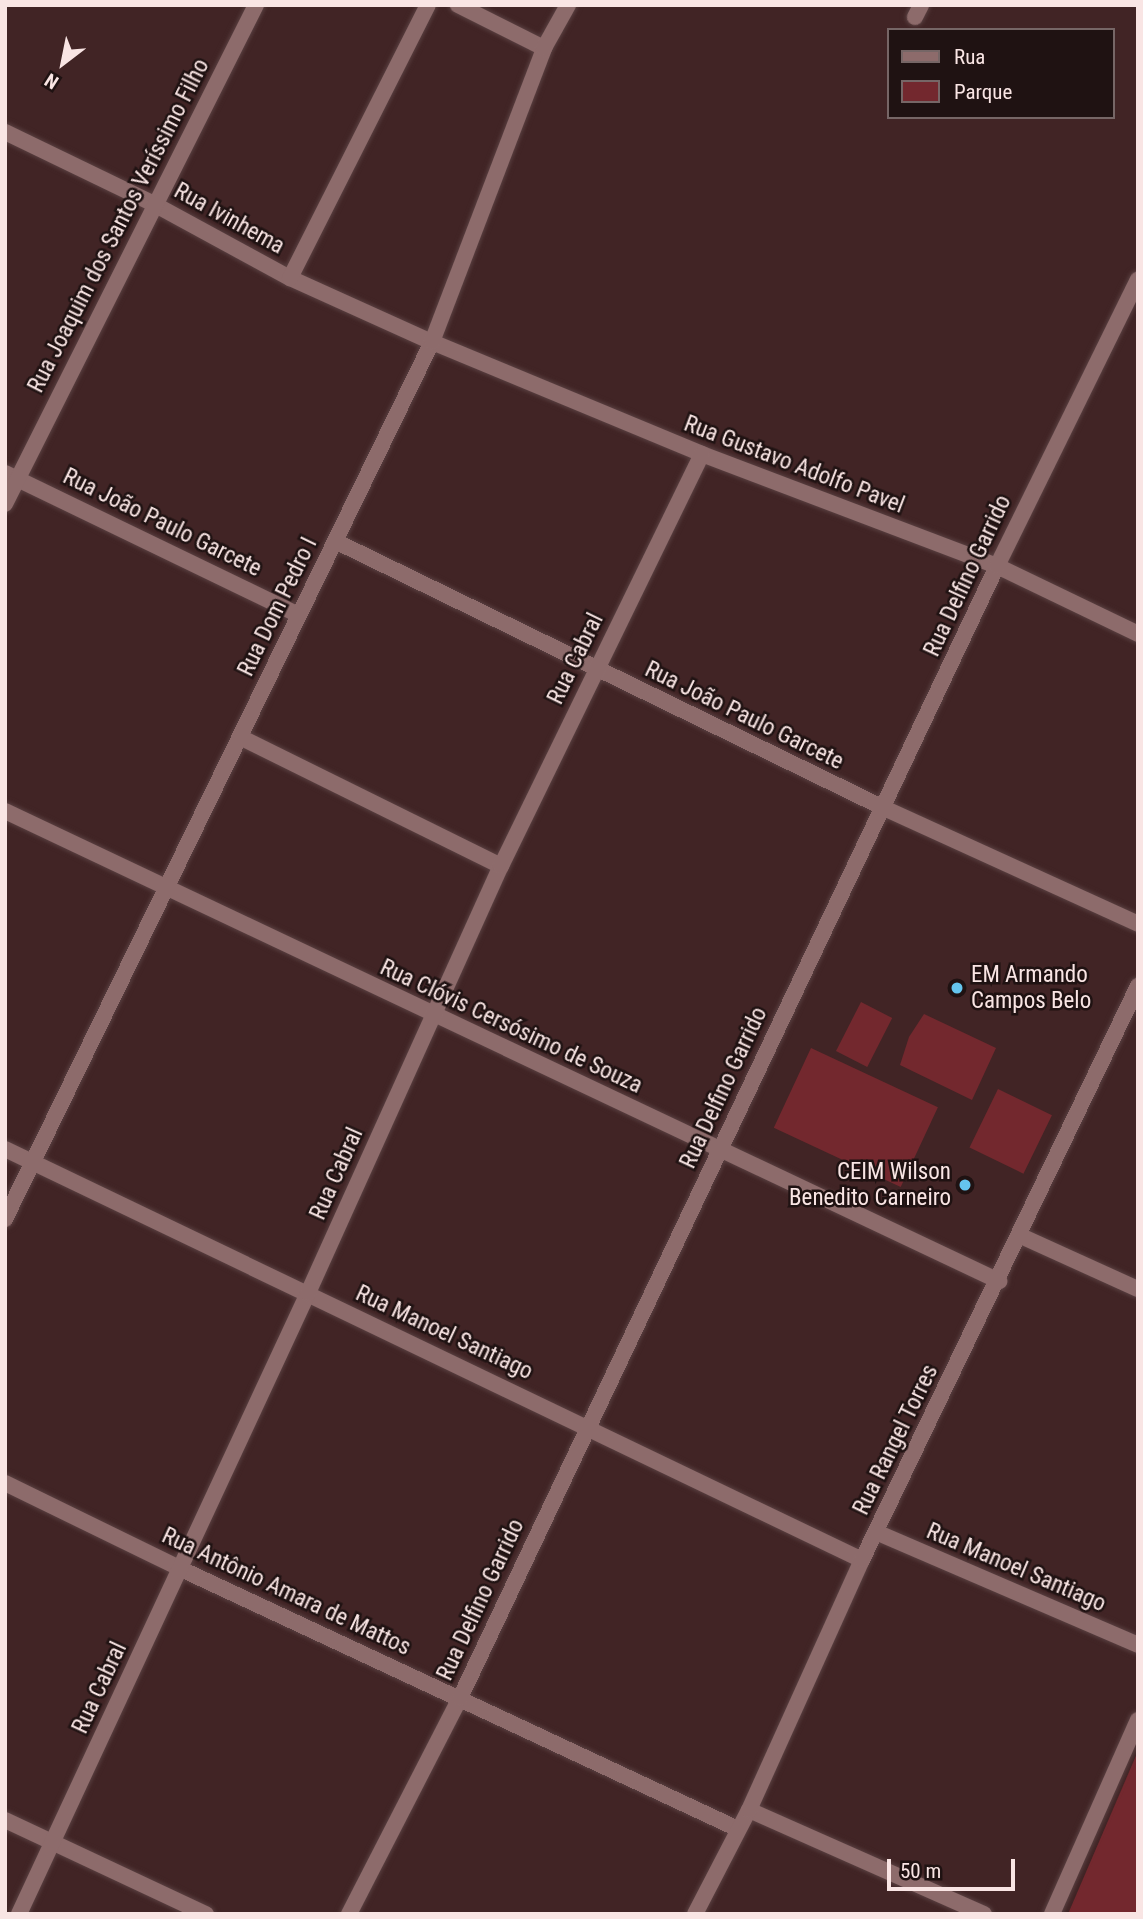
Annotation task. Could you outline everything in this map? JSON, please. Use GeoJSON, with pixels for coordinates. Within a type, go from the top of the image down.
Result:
{"type":"FeatureCollection","features":[{"type":"Feature","properties":{"kind":"street","name":"Rua Joaquim dos Santos Veríssimo Filho"},"geometry":{"type":"LineString","coordinates":[[5,504],[11,476],[155,204],[256,5]]}},
{"type":"Feature","properties":{"kind":"street"},"geometry":{"type":"LineString","coordinates":[[290,278],[428,5]]}},
{"type":"Feature","properties":{"kind":"street"},"geometry":{"type":"LineString","coordinates":[[458,5],[544,48]]}},
{"type":"Feature","properties":{"kind":"street","name":"Rua Dom Pedro I"},"geometry":{"type":"LineString","coordinates":[[5,1219],[168,890],[432,342],[544,48],[568,5]]}},
{"type":"Feature","properties":{"kind":"street","name":"Rua Ivinhema"},"geometry":{"type":"LineString","coordinates":[[5,132],[155,204],[290,278],[432,342]]}},
{"type":"Feature","properties":{"kind":"street","name":"Rua Delfino Garrido"},"geometry":{"type":"LineString","coordinates":[[349,1914],[460,1698],[997,566],[1135,291]]}},
{"type":"Feature","properties":{"kind":"street","name":"Rua Gustavo Adolfo Pavel"},"geometry":{"type":"LineString","coordinates":[[432,342],[702,454],[997,566],[1138,634]]}},
{"type":"Feature","properties":{"kind":"street","name":"Rua Cabral"},"geometry":{"type":"LineString","coordinates":[[19,1914],[308,1293],[501,866],[702,454]]}},
{"type":"Feature","properties":{"kind":"street","name":"Rua João Paulo Garcete"},"geometry":{"type":"LineString","coordinates":[[11,476],[299,615]]}},
{"type":"Feature","properties":{"kind":"street","name":"Rua João Paulo Garcete"},"geometry":{"type":"LineString","coordinates":[[335,541],[595,670],[884,808],[1138,924]]}},
{"type":"Feature","properties":{"kind":"street"},"geometry":{"type":"LineString","coordinates":[[240,737],[501,866]]}},
{"type":"Feature","properties":{"kind":"street","name":"Rua Clóvis Cersósimo de Souza"},"geometry":{"type":"LineString","coordinates":[[5,811],[999,1281]]}},
{"type":"Feature","properties":{"kind":"street","name":"Rua Rangel Torres"},"geometry":{"type":"LineString","coordinates":[[695,1914],[750,1810],[862,1560],[1021,1236],[1138,986]]}},
{"type":"Feature","properties":{"kind":"street","name":"Rua Manoel Santiago"},"geometry":{"type":"LineString","coordinates":[[5,1149],[862,1560]]}},
{"type":"Feature","properties":{"kind":"street"},"geometry":{"type":"LineString","coordinates":[[1021,1236],[1138,1289]]}},
{"type":"Feature","properties":{"kind":"street","name":"Rua Antônio Amara de Mattos"},"geometry":{"type":"LineString","coordinates":[[5,1483],[181,1569],[738,1829]]}},
{"type":"Feature","properties":{"kind":"street","name":"Rua Manoel Santiago"},"geometry":{"type":"LineString","coordinates":[[876,1532],[1138,1645]]}},
{"type":"Feature","properties":{"kind":"street"},"geometry":{"type":"LineString","coordinates":[[1052,1914],[1138,1720]]}},
{"type":"Feature","properties":{"kind":"street"},"geometry":{"type":"LineString","coordinates":[[750,1810],[984,1914]]}},
{"type":"Feature","properties":{"kind":"street"},"geometry":{"type":"LineString","coordinates":[[5,1820],[206,1914]]}},
{"type":"Feature","properties":{"kind":"green space"},"geometry":{"type":"Polygon","coordinates":[[[861,1002],[892,1018],[867,1067],[836,1051],[861,1002]]]}},
{"type":"Feature","properties":{"kind":"green space"},"geometry":{"type":"Polygon","coordinates":[[[924,1014],[996,1048],[972,1100],[900,1065],[909,1037],[924,1014]]]}},
{"type":"Feature","properties":{"kind":"green space"},"geometry":{"type":"Polygon","coordinates":[[[811,1048],[938,1107],[901,1187],[774,1128],[811,1048]]]}},
{"type":"Feature","properties":{"kind":"green space"},"geometry":{"type":"Polygon","coordinates":[[[998,1089],[1052,1115],[1023,1174],[970,1147],[998,1089]]]}},
{"type":"Feature","properties":{"kind":"green space"},"geometry":{"type":"Polygon","coordinates":[[[1138,1751],[1138,1914],[1068,1914],[1138,1751]]]}},
{"type":"Feature","properties":{"kind":"place","name":"EM Armando Campos Belo"},"geometry":{"type":"Point","coordinates":[957,988]}},
{"type":"Feature","properties":{"kind":"place","name":"CEIM Wilson Benedito Carneiro"},"geometry":{"type":"Point","coordinates":[965,1185]}}]}
